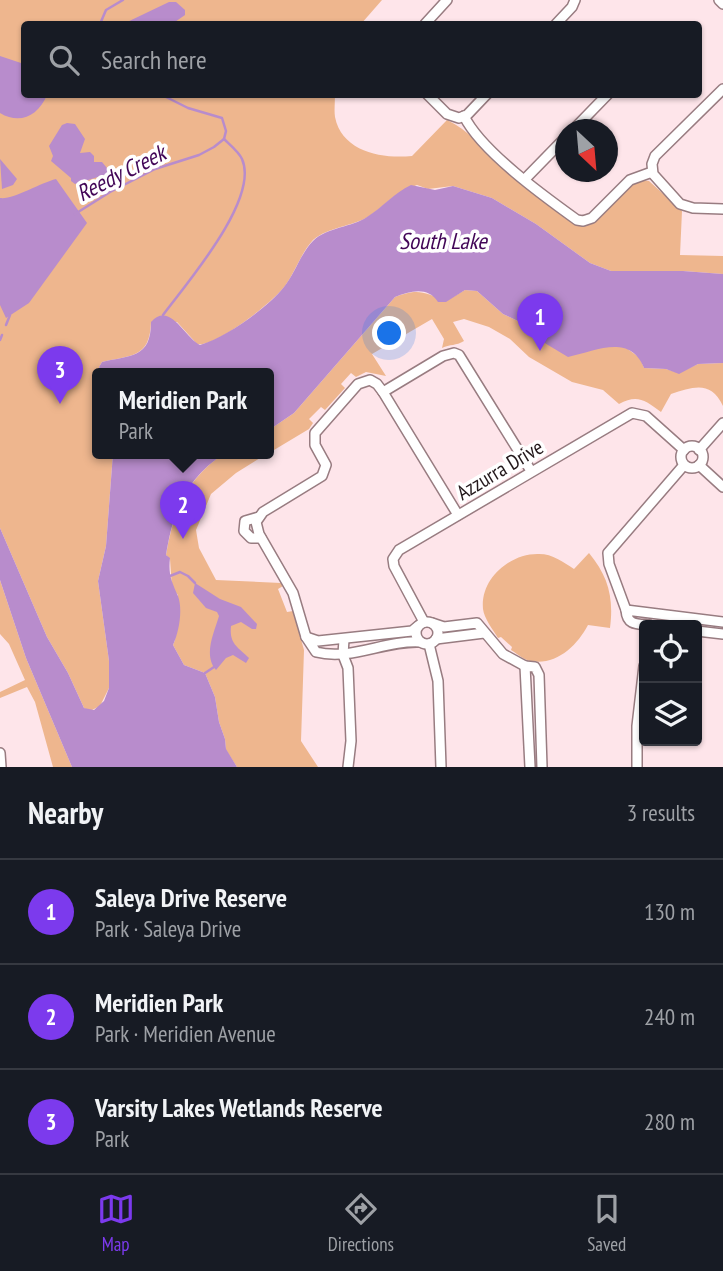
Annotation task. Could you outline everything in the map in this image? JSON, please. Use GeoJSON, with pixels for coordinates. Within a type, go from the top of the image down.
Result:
{"type":"FeatureCollection","features":[{"type":"Feature","properties":{"kind":"street"},"geometry":{"type":"LineString","coordinates":[[428,21],[447,0]]}},
{"type":"Feature","properties":{"kind":"street"},"geometry":{"type":"LineString","coordinates":[[559,21],[575,0]]}},
{"type":"Feature","properties":{"kind":"street"},"geometry":{"type":"LineString","coordinates":[[719,0],[723,4]]}},
{"type":"Feature","properties":{"kind":"street"},"geometry":{"type":"LineString","coordinates":[[723,89],[655,156],[652,164],[652,172],[674,199],[686,207],[723,209]]}},
{"type":"Feature","properties":{"kind":"street"},"geometry":{"type":"LineString","coordinates":[[431,98],[450,116],[459,118],[483,98]]}},
{"type":"Feature","properties":{"kind":"street"},"geometry":{"type":"LineString","coordinates":[[584,119],[604,98]]}},
{"type":"Feature","properties":{"kind":"street"},"geometry":{"type":"LineString","coordinates":[[464,116],[471,128],[491,149],[577,220],[583,221],[594,216],[630,180],[652,172]]}},
{"type":"Feature","properties":{"kind":"street"},"geometry":{"type":"LineString","coordinates":[[525,179],[555,148]]}},
{"type":"Feature","properties":{"kind":"street"},"geometry":{"type":"LineString","coordinates":[[383,391],[443,356],[454,353],[459,355],[531,471]]}},
{"type":"Feature","properties":{"kind":"street"},"geometry":{"type":"LineString","coordinates":[[458,516],[383,391],[370,380],[363,380],[350,391],[315,433],[315,445],[326,465],[322,476],[259,517],[256,528],[289,584],[306,637],[316,652],[343,654],[407,642],[429,642],[484,633]]}},
{"type":"Feature","properties":{"kind":"street","name":"Azzurra Drive"},"geometry":{"type":"LineString","coordinates":[[424,624],[394,566],[393,559],[399,550],[632,413],[646,416],[684,450]]}},
{"type":"Feature","properties":{"kind":"street"},"geometry":{"type":"LineString","coordinates":[[699,450],[723,423]]}},
{"type":"Feature","properties":{"kind":"street"},"geometry":{"type":"LineString","coordinates":[[691,447],[699,450],[702,456],[699,465],[692,468],[684,465],[681,458],[684,450],[691,447]]}},
{"type":"Feature","properties":{"kind":"street"},"geometry":{"type":"LineString","coordinates":[[639,623],[628,620],[609,564],[608,553],[684,465]]}},
{"type":"Feature","properties":{"kind":"street"},"geometry":{"type":"LineString","coordinates":[[699,465],[723,487]]}},
{"type":"Feature","properties":{"kind":"street"},"geometry":{"type":"LineString","coordinates":[[626,610],[723,622]]}},
{"type":"Feature","properties":{"kind":"street"},"geometry":{"type":"LineString","coordinates":[[650,620],[652,612]]}},
{"type":"Feature","properties":{"kind":"street"},"geometry":{"type":"LineString","coordinates":[[306,637],[318,641],[344,639],[412,631],[424,624],[444,627],[473,622],[480,625],[503,654],[525,666],[535,667],[539,675],[542,767]]}},
{"type":"Feature","properties":{"kind":"street"},"geometry":{"type":"LineString","coordinates":[[424,624],[437,630],[429,642],[437,673],[441,767]]}},
{"type":"Feature","properties":{"kind":"street"},"geometry":{"type":"LineString","coordinates":[[424,624],[416,636],[429,642]]}},
{"type":"Feature","properties":{"kind":"street"},"geometry":{"type":"LineString","coordinates":[[702,632],[723,634]]}},
{"type":"Feature","properties":{"kind":"street"},"geometry":{"type":"LineString","coordinates":[[344,639],[351,741],[348,767]]}},
{"type":"Feature","properties":{"kind":"street"},"geometry":{"type":"LineString","coordinates":[[525,666],[530,767]]}},
{"type":"Feature","properties":{"kind":"street"},"geometry":{"type":"LineString","coordinates":[[637,767],[637,726],[642,683]]}},
{"type":"Feature","properties":{"kind":"street"},"geometry":{"type":"LineString","coordinates":[[529,747],[541,747]]}},
{"type":"Feature","properties":{"kind":"street"},"geometry":{"type":"LineString","coordinates":[[0,753],[1,767]]}},
{"type":"Feature","properties":{"kind":"shaded area"},"geometry":{"type":"Polygon","coordinates":[[[0,0],[382,0],[364,21],[21,21],[21,98],[335,98],[335,117],[346,138],[365,151],[400,157],[412,156],[447,120],[468,133],[528,187],[580,226],[592,224],[599,219],[628,188],[642,181],[649,181],[682,211],[680,255],[723,256],[723,274],[611,271],[590,263],[536,224],[492,198],[453,186],[428,189],[417,185],[395,196],[368,217],[326,232],[313,240],[279,293],[243,323],[217,339],[197,344],[177,322],[151,322],[147,343],[137,353],[102,362],[100,368],[92,368],[92,459],[113,459],[106,546],[98,581],[109,661],[109,688],[100,706],[90,711],[84,708],[47,637],[0,528],[0,0]]]}},
{"type":"Feature","properties":{"kind":"shaded area"},"geometry":{"type":"Polygon","coordinates":[[[465,290],[477,291],[503,314],[522,323],[543,342],[625,347],[640,358],[644,368],[666,369],[679,373],[698,364],[723,363],[723,406],[713,392],[701,388],[671,394],[661,412],[636,399],[619,404],[603,390],[572,382],[529,357],[510,339],[489,327],[464,319],[453,322],[464,341],[442,348],[444,339],[432,319],[372,354],[386,376],[366,372],[356,377],[351,373],[341,384],[345,388],[325,410],[321,407],[309,419],[313,423],[309,429],[274,450],[274,427],[294,413],[395,297],[421,292],[446,301],[465,290]]]}},
{"type":"Feature","properties":{"kind":"shaded area"},"geometry":{"type":"Polygon","coordinates":[[[217,459],[258,459],[211,494],[196,530],[199,548],[216,580],[281,583],[283,586],[278,589],[287,612],[293,611],[304,650],[301,741],[318,767],[237,767],[226,750],[215,697],[205,673],[184,665],[173,645],[178,595],[172,588],[170,559],[166,555],[177,511],[191,485],[217,459]]]}},
{"type":"Feature","properties":{"kind":"shaded area"},"geometry":{"type":"Polygon","coordinates":[[[589,553],[601,570],[608,588],[610,628],[588,625],[565,653],[540,662],[523,658],[511,650],[512,647],[501,637],[498,638],[487,620],[483,598],[492,578],[499,570],[518,558],[539,554],[553,557],[574,569],[589,553]]]}},
{"type":"Feature","properties":{"kind":"shaded area"},"geometry":{"type":"Polygon","coordinates":[[[0,580],[26,658],[72,767],[53,767],[35,702],[27,687],[0,698],[0,692],[25,680],[9,644],[0,634],[0,580]]]}},
{"type":"Feature","properties":{"kind":"water"},"geometry":{"type":"Polygon","coordinates":[[[169,2],[176,2],[185,10],[185,15],[176,21],[129,21],[169,2]]]}},
{"type":"Feature","properties":{"kind":"water"},"geometry":{"type":"Polygon","coordinates":[[[0,56],[21,63],[21,98],[45,98],[39,108],[28,116],[15,118],[0,113],[0,56]]]}},
{"type":"Feature","properties":{"kind":"water"},"geometry":{"type":"Polygon","coordinates":[[[75,124],[85,139],[80,153],[90,152],[94,156],[94,162],[102,162],[111,173],[75,184],[51,161],[53,156],[49,146],[62,125],[75,124]]]}},
{"type":"Feature","properties":{"kind":"water"},"geometry":{"type":"Polygon","coordinates":[[[0,159],[17,179],[13,185],[2,189],[0,159]]]}},
{"type":"Feature","properties":{"kind":"water"},"geometry":{"type":"Polygon","coordinates":[[[56,179],[87,223],[29,303],[6,318],[0,305],[0,198],[56,179]]]}},
{"type":"Feature","properties":{"kind":"water","name":"South Lake"},"geometry":{"type":"Polygon","coordinates":[[[411,185],[435,190],[453,186],[492,198],[536,224],[590,263],[611,271],[723,274],[723,363],[698,364],[679,374],[666,369],[644,368],[638,357],[621,348],[611,347],[568,357],[543,342],[522,323],[503,314],[477,291],[465,290],[446,302],[438,302],[429,294],[418,291],[395,297],[294,413],[274,427],[274,368],[100,368],[102,362],[130,356],[143,349],[150,334],[151,322],[158,317],[171,318],[200,345],[234,329],[277,295],[305,251],[319,236],[361,220],[411,185]]]}},
{"type":"Feature","properties":{"kind":"water"},"geometry":{"type":"Polygon","coordinates":[[[113,459],[217,459],[200,474],[183,498],[166,555],[170,558],[170,574],[180,608],[179,627],[173,645],[184,665],[205,673],[215,697],[226,749],[237,767],[72,767],[26,658],[0,580],[0,528],[47,637],[84,708],[94,710],[104,701],[109,688],[109,661],[98,581],[106,546],[113,459]]]}},
{"type":"Feature","properties":{"kind":"water"},"geometry":{"type":"Polygon","coordinates":[[[195,583],[220,599],[241,607],[257,624],[256,629],[241,622],[231,626],[233,641],[249,658],[246,663],[233,655],[226,658],[216,670],[212,664],[211,644],[219,616],[217,612],[206,608],[193,593],[195,583]]]}},
{"type":"Feature","properties":{"kind":"waterway","name":"Reedy Creek"},"geometry":{"type":"LineString","coordinates":[[101,21],[106,10],[123,0]]}},
{"type":"Feature","properties":{"kind":"waterway","name":"Reedy Creek"},"geometry":{"type":"LineString","coordinates":[[75,214],[155,169],[199,155],[224,139],[226,131],[222,118],[188,108],[168,98]]}},
{"type":"Feature","properties":{"kind":"waterway","name":"Reedy Creek"},"geometry":{"type":"LineString","coordinates":[[163,315],[218,240],[240,196],[245,176],[242,159],[224,139]]}},
{"type":"Feature","properties":{"kind":"waterway","name":"Reedy Creek"},"geometry":{"type":"LineString","coordinates":[[6,325],[10,315]]}},
{"type":"Feature","properties":{"kind":"waterway","name":"Reedy Creek"},"geometry":{"type":"LineString","coordinates":[[0,340],[2,335]]}},
{"type":"Feature","properties":{"kind":"waterway"},"geometry":{"type":"LineString","coordinates":[[170,576],[180,572],[195,583]]}},
{"type":"Feature","properties":{"kind":"waterway"},"geometry":{"type":"LineString","coordinates":[[205,673],[214,667]]}},
{"type":"Feature","properties":{"kind":"place","name":"Saleya Drive Reserve"},"geometry":{"type":"Point","coordinates":[540,351]}},
{"type":"Feature","properties":{"kind":"place","name":"Varsity Lakes Wetlands Reserve"},"geometry":{"type":"Point","coordinates":[60,404]}},
{"type":"Feature","properties":{"kind":"place","name":"Meridien Park"},"geometry":{"type":"Point","coordinates":[183,539]}}]}
